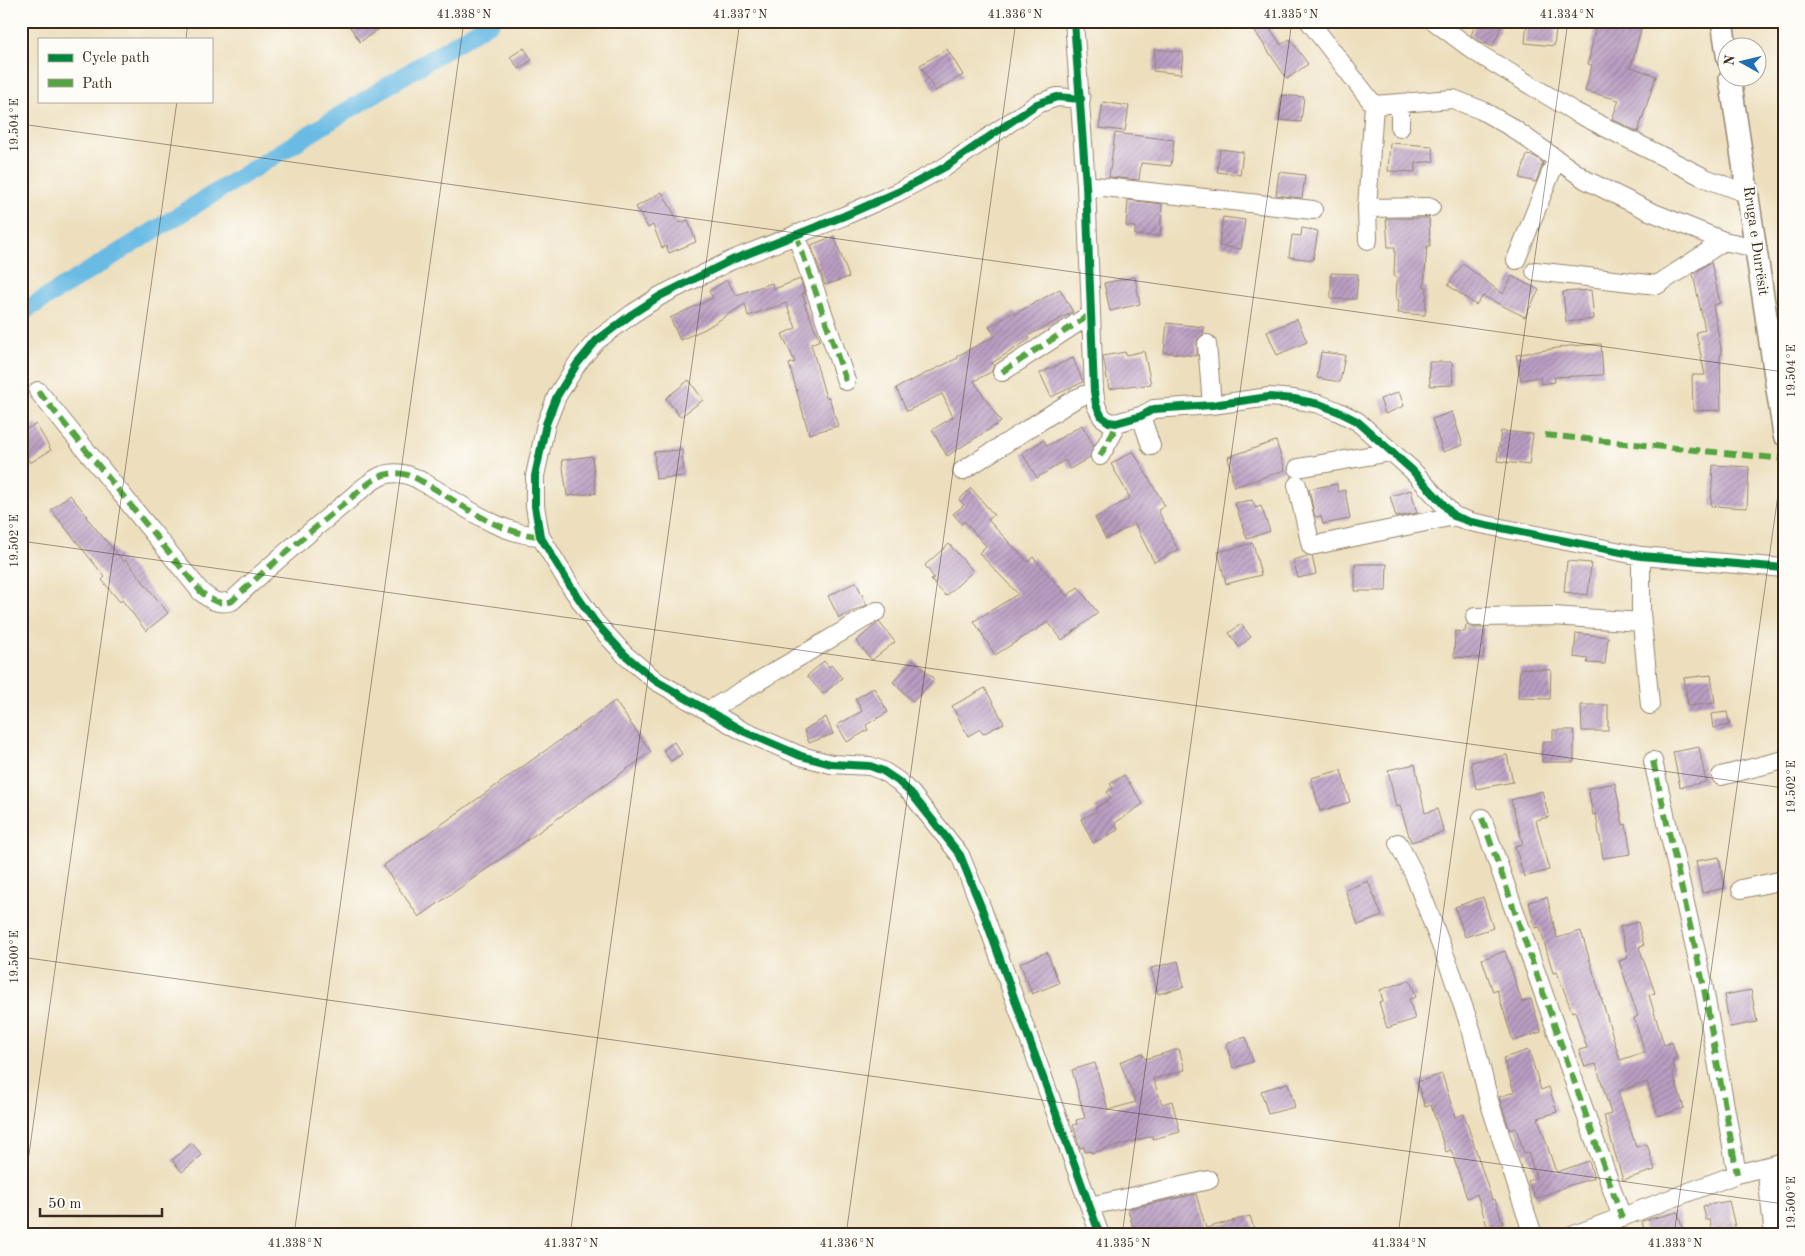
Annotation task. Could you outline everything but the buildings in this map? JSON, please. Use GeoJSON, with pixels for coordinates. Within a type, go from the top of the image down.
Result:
{"type":"FeatureCollection","features":[{"type":"Feature","properties":{"kind":"main road"},"geometry":{"type":"LineString","coordinates":[[1722,21],[1725,38]]}},
{"type":"Feature","properties":{"kind":"main road","name":"Rruga e Durrësit"},"geometry":{"type":"LineString","coordinates":[[1732,88],[1784,435]]}},
{"type":"Feature","properties":{"kind":"street"},"geometry":{"type":"LineString","coordinates":[[1074,21],[1086,185],[1094,391],[1096,405],[1102,417],[1109,422],[1116,423],[1140,416],[1154,409],[1269,397],[1319,404],[1357,421],[1412,470],[1454,516],[1471,522],[1640,556],[1784,568]]}},
{"type":"Feature","properties":{"kind":"street"},"geometry":{"type":"LineString","coordinates":[[1309,21],[1374,104],[1367,208],[1368,240]]}},
{"type":"Feature","properties":{"kind":"street"},"geometry":{"type":"LineString","coordinates":[[1434,21],[1477,53],[1576,112],[1705,178],[1748,194]]}},
{"type":"Feature","properties":{"kind":"street"},"geometry":{"type":"LineString","coordinates":[[1080,99],[1057,97],[1037,104],[945,166],[898,192],[844,216],[732,260],[660,296],[632,314],[596,341],[557,396],[546,424],[535,476],[535,506],[540,536],[571,587],[596,622],[625,655],[656,680],[742,731],[801,756],[831,764],[870,766],[883,771],[911,793],[960,855],[982,909],[1100,1235]]}},
{"type":"Feature","properties":{"kind":"street"},"geometry":{"type":"LineString","coordinates":[[1374,104],[1453,99],[1481,110],[1512,127],[1586,180],[1640,207],[1724,242],[1756,248]]}},
{"type":"Feature","properties":{"kind":"street"},"geometry":{"type":"LineString","coordinates":[[1400,103],[1400,128]]}},
{"type":"Feature","properties":{"kind":"street"},"geometry":{"type":"LineString","coordinates":[[1516,260],[1556,160]]}},
{"type":"Feature","properties":{"kind":"street"},"geometry":{"type":"LineString","coordinates":[[1086,185],[1312,210]]}},
{"type":"Feature","properties":{"kind":"street"},"geometry":{"type":"LineString","coordinates":[[1367,208],[1431,206]]}},
{"type":"Feature","properties":{"kind":"street"},"geometry":{"type":"LineString","coordinates":[[796,234],[846,381]]}},
{"type":"Feature","properties":{"kind":"street"},"geometry":{"type":"LineString","coordinates":[[1536,271],[1657,285],[1724,242]]}},
{"type":"Feature","properties":{"kind":"street"},"geometry":{"type":"LineString","coordinates":[[1002,372],[1091,314]]}},
{"type":"Feature","properties":{"kind":"street"},"geometry":{"type":"LineString","coordinates":[[1207,344],[1212,404]]}},
{"type":"Feature","properties":{"kind":"street"},"geometry":{"type":"LineString","coordinates":[[38,391],[201,592],[214,602],[223,604],[232,601],[319,524],[364,488],[383,476],[394,473],[404,473],[421,481],[471,512],[524,535],[540,536]]}},
{"type":"Feature","properties":{"kind":"street"},"geometry":{"type":"LineString","coordinates":[[962,471],[1075,399],[1094,391]]}},
{"type":"Feature","properties":{"kind":"street"},"geometry":{"type":"LineString","coordinates":[[1140,416],[1151,446]]}},
{"type":"Feature","properties":{"kind":"street"},"geometry":{"type":"LineString","coordinates":[[1100,456],[1113,433],[1116,423]]}},
{"type":"Feature","properties":{"kind":"street"},"geometry":{"type":"LineString","coordinates":[[1391,452],[1298,476],[1311,546],[1454,516]]}},
{"type":"Feature","properties":{"kind":"street"},"geometry":{"type":"LineString","coordinates":[[1640,556],[1642,618],[1650,706]]}},
{"type":"Feature","properties":{"kind":"street"},"geometry":{"type":"LineString","coordinates":[[708,711],[877,611]]}},
{"type":"Feature","properties":{"kind":"street"},"geometry":{"type":"LineString","coordinates":[[1601,611],[1642,618]]}},
{"type":"Feature","properties":{"kind":"street"},"geometry":{"type":"LineString","coordinates":[[1475,617],[1642,618]]}},
{"type":"Feature","properties":{"kind":"street"},"geometry":{"type":"LineString","coordinates":[[1721,776],[1784,760]]}},
{"type":"Feature","properties":{"kind":"street"},"geometry":{"type":"LineString","coordinates":[[1653,761],[1703,983],[1737,1174]]}},
{"type":"Feature","properties":{"kind":"street"},"geometry":{"type":"LineString","coordinates":[[1482,818],[1622,1218]]}},
{"type":"Feature","properties":{"kind":"street"},"geometry":{"type":"LineString","coordinates":[[1398,843],[1414,874],[1472,1032],[1489,1101],[1533,1235]]}},
{"type":"Feature","properties":{"kind":"street"},"geometry":{"type":"LineString","coordinates":[[1741,889],[1784,880]]}},
{"type":"Feature","properties":{"kind":"street"},"geometry":{"type":"LineString","coordinates":[[1584,1233],[1737,1174],[1784,1162]]}},
{"type":"Feature","properties":{"kind":"street"},"geometry":{"type":"LineString","coordinates":[[1766,1166],[1774,1235]]}},
{"type":"Feature","properties":{"kind":"street"},"geometry":{"type":"LineString","coordinates":[[1090,1206],[1209,1180]]}},
{"type":"Feature","properties":{"kind":"waterway"},"geometry":{"type":"LineString","coordinates":[[21,313],[492,21]]}},
{"type":"Feature","properties":{"kind":"marked path"},"geometry":{"type":"LineString","coordinates":[[796,234],[846,381]]}},
{"type":"Feature","properties":{"kind":"marked path"},"geometry":{"type":"LineString","coordinates":[[1002,372],[1091,314]]}},
{"type":"Feature","properties":{"kind":"marked path"},"geometry":{"type":"LineString","coordinates":[[38,391],[201,592],[215,601],[223,603],[232,601],[287,551],[363,488],[384,475],[399,473],[412,477],[493,523],[524,534],[540,536]]}},
{"type":"Feature","properties":{"kind":"marked path"},"geometry":{"type":"LineString","coordinates":[[1100,456],[1113,433],[1116,423]]}},
{"type":"Feature","properties":{"kind":"marked path"},"geometry":{"type":"LineString","coordinates":[[1545,435],[1784,459]]}},
{"type":"Feature","properties":{"kind":"marked path"},"geometry":{"type":"LineString","coordinates":[[1653,761],[1703,983],[1737,1174]]}},
{"type":"Feature","properties":{"kind":"marked path"},"geometry":{"type":"LineString","coordinates":[[1482,818],[1622,1218]]}},
{"type":"Feature","properties":{"kind":"cycle path"},"geometry":{"type":"LineString","coordinates":[[1074,21],[1086,185],[1094,391],[1096,405],[1102,417],[1109,422],[1116,423],[1141,416],[1154,409],[1212,405],[1269,397],[1319,404],[1357,421],[1412,470],[1454,516],[1471,522],[1641,556],[1784,568]]}},
{"type":"Feature","properties":{"kind":"cycle path"},"geometry":{"type":"LineString","coordinates":[[1081,99],[1057,97],[1037,104],[945,167],[898,192],[844,216],[732,260],[660,296],[632,314],[596,341],[577,364],[557,396],[546,424],[535,476],[535,506],[540,536],[595,622],[625,655],[656,681],[743,731],[801,756],[831,764],[870,766],[883,771],[911,793],[960,855],[982,909],[1100,1235]]}}]}
